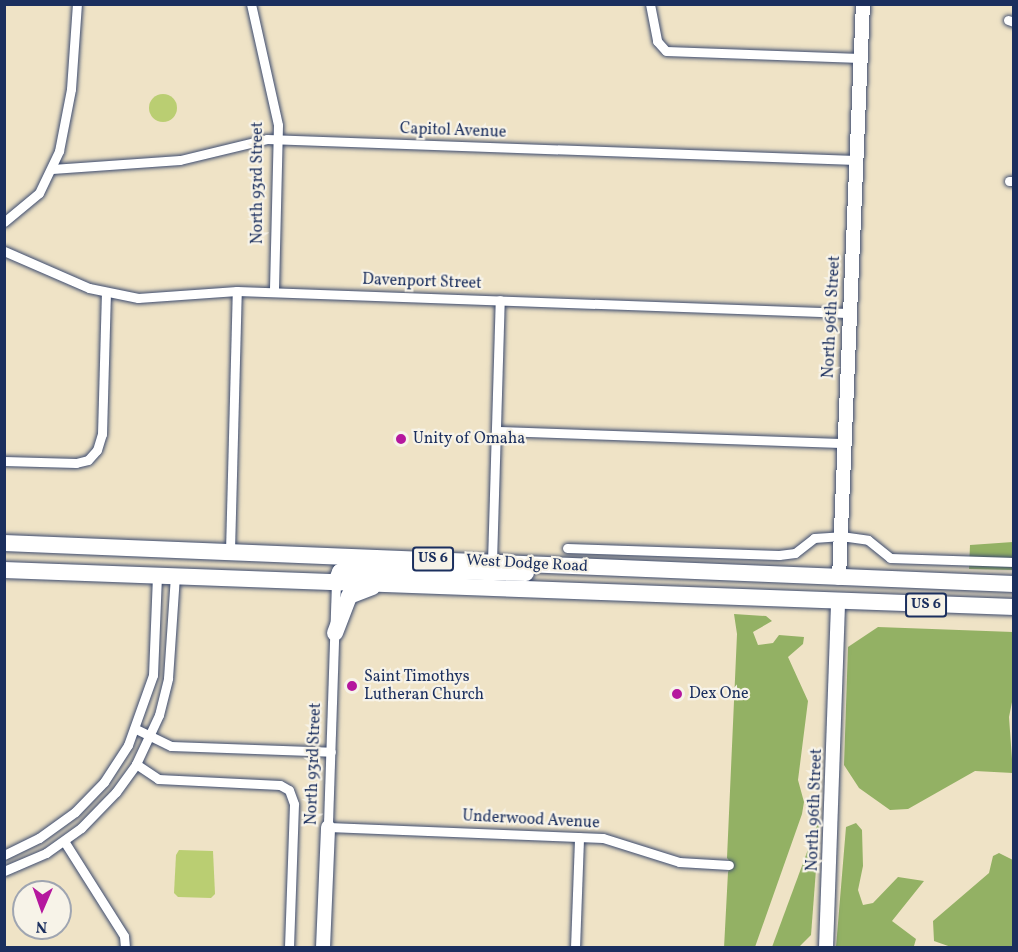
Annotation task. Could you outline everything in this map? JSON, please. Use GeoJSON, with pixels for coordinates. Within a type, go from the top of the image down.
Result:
{"type":"FeatureCollection","features":[{"type":"Feature","properties":{"kind":"highway","name":"West Dodge Road"},"geometry":{"type":"LineString","coordinates":[[4,543],[1014,584]]}},
{"type":"Feature","properties":{"kind":"highway"},"geometry":{"type":"LineString","coordinates":[[336,582],[346,569],[496,575],[574,566]]}},
{"type":"Feature","properties":{"kind":"highway","name":"West Dodge Road"},"geometry":{"type":"LineString","coordinates":[[4,570],[1014,607]]}},
{"type":"Feature","properties":{"kind":"highway"},"geometry":{"type":"LineString","coordinates":[[335,633],[349,596],[364,588],[394,585]]}},
{"type":"Feature","properties":{"kind":"street"},"geometry":{"type":"LineString","coordinates":[[4,222],[30,203],[52,169],[71,89],[77,4]]}},
{"type":"Feature","properties":{"kind":"street","name":"North 93rd Street"},"geometry":{"type":"LineString","coordinates":[[251,4],[278,139],[274,292]]}},
{"type":"Feature","properties":{"kind":"street"},"geometry":{"type":"LineString","coordinates":[[650,4],[657,41],[666,51],[861,58]]}},
{"type":"Feature","properties":{"kind":"street","name":"North 96th Street"},"geometry":{"type":"LineString","coordinates":[[839,578],[862,4]]}},
{"type":"Feature","properties":{"kind":"street","name":"Capitol Avenue"},"geometry":{"type":"LineString","coordinates":[[52,169],[180,160],[278,139],[856,160]]}},
{"type":"Feature","properties":{"kind":"street","name":"Davenport Street"},"geometry":{"type":"LineString","coordinates":[[4,251],[106,293],[150,299],[237,291],[848,313]]}},
{"type":"Feature","properties":{"kind":"street"},"geometry":{"type":"LineString","coordinates":[[230,551],[237,291]]}},
{"type":"Feature","properties":{"kind":"street"},"geometry":{"type":"LineString","coordinates":[[4,461],[73,463],[88,460],[97,450],[102,435],[106,293]]}},
{"type":"Feature","properties":{"kind":"street"},"geometry":{"type":"LineString","coordinates":[[492,562],[500,300]]}},
{"type":"Feature","properties":{"kind":"street"},"geometry":{"type":"LineString","coordinates":[[497,431],[843,443]]}},
{"type":"Feature","properties":{"kind":"street"},"geometry":{"type":"LineString","coordinates":[[567,548],[779,555],[795,553],[814,538],[841,536],[868,540],[890,558],[1014,562]]}},
{"type":"Feature","properties":{"kind":"street"},"geometry":{"type":"LineString","coordinates":[[4,855],[53,830],[82,806],[112,772],[136,729],[153,675],[157,575]]}},
{"type":"Feature","properties":{"kind":"street"},"geometry":{"type":"LineString","coordinates":[[4,871],[64,841],[104,807],[136,764],[150,738],[168,678],[175,576]]}},
{"type":"Feature","properties":{"kind":"street","name":"North 93rd Street"},"geometry":{"type":"LineString","coordinates":[[323,948],[336,582]]}},
{"type":"Feature","properties":{"kind":"street","name":"North 96th Street"},"geometry":{"type":"LineString","coordinates":[[826,948],[838,602]]}},
{"type":"Feature","properties":{"kind":"street"},"geometry":{"type":"LineString","coordinates":[[153,675],[168,678]]}},
{"type":"Feature","properties":{"kind":"street"},"geometry":{"type":"LineString","coordinates":[[136,729],[150,738],[177,746],[331,752]]}},
{"type":"Feature","properties":{"kind":"street"},"geometry":{"type":"LineString","coordinates":[[136,764],[159,779],[280,785],[291,792],[294,804],[289,948]]}},
{"type":"Feature","properties":{"kind":"street","name":"Underwood Avenue"},"geometry":{"type":"LineString","coordinates":[[328,827],[617,840],[679,862],[729,865]]}},
{"type":"Feature","properties":{"kind":"street"},"geometry":{"type":"LineString","coordinates":[[575,948],[579,837]]}},
{"type":"Feature","properties":{"kind":"street"},"geometry":{"type":"LineString","coordinates":[[64,841],[124,936],[125,948]]}},
{"type":"Feature","properties":{"kind":"green space"},"geometry":{"type":"Polygon","coordinates":[[[163,94],[173,98],[177,108],[173,118],[163,122],[153,118],[149,108],[153,98],[163,94]]]}},
{"type":"Feature","properties":{"kind":"green space"},"geometry":{"type":"Polygon","coordinates":[[[1013,542],[1013,570],[969,569],[970,545],[1013,542]]]}},
{"type":"Feature","properties":{"kind":"green space"},"geometry":{"type":"Polygon","coordinates":[[[734,614],[766,616],[772,621],[753,632],[758,645],[773,643],[779,635],[804,637],[803,644],[788,657],[808,701],[798,780],[804,802],[802,814],[755,947],[724,948],[728,872],[732,864],[727,858],[737,634],[734,614]]]}},
{"type":"Feature","properties":{"kind":"green space"},"geometry":{"type":"Polygon","coordinates":[[[878,627],[1013,632],[1013,697],[1009,717],[1013,773],[975,771],[908,809],[890,810],[859,788],[844,765],[848,647],[878,627]]]}},
{"type":"Feature","properties":{"kind":"green space"},"geometry":{"type":"Polygon","coordinates":[[[820,817],[811,935],[799,947],[772,947],[820,817]]]}},
{"type":"Feature","properties":{"kind":"green space"},"geometry":{"type":"Polygon","coordinates":[[[856,823],[862,830],[863,866],[858,890],[863,905],[873,903],[898,877],[924,881],[892,921],[916,939],[914,946],[836,947],[846,827],[856,823]]]}},
{"type":"Feature","properties":{"kind":"green space"},"geometry":{"type":"Polygon","coordinates":[[[179,850],[213,851],[215,894],[211,898],[178,897],[174,893],[176,855],[179,850]]]}},
{"type":"Feature","properties":{"kind":"green space"},"geometry":{"type":"Polygon","coordinates":[[[999,853],[1013,860],[1013,947],[951,947],[934,941],[933,921],[989,873],[993,856],[999,853]]]}},
{"type":"Feature","properties":{"kind":"place","name":"Unity of Omaha"},"geometry":{"type":"Point","coordinates":[401,439]}},
{"type":"Feature","properties":{"kind":"place","name":"Saint Timothys Lutheran Church"},"geometry":{"type":"Point","coordinates":[352,686]}},
{"type":"Feature","properties":{"kind":"place","name":"Dex One"},"geometry":{"type":"Point","coordinates":[677,694]}}]}
